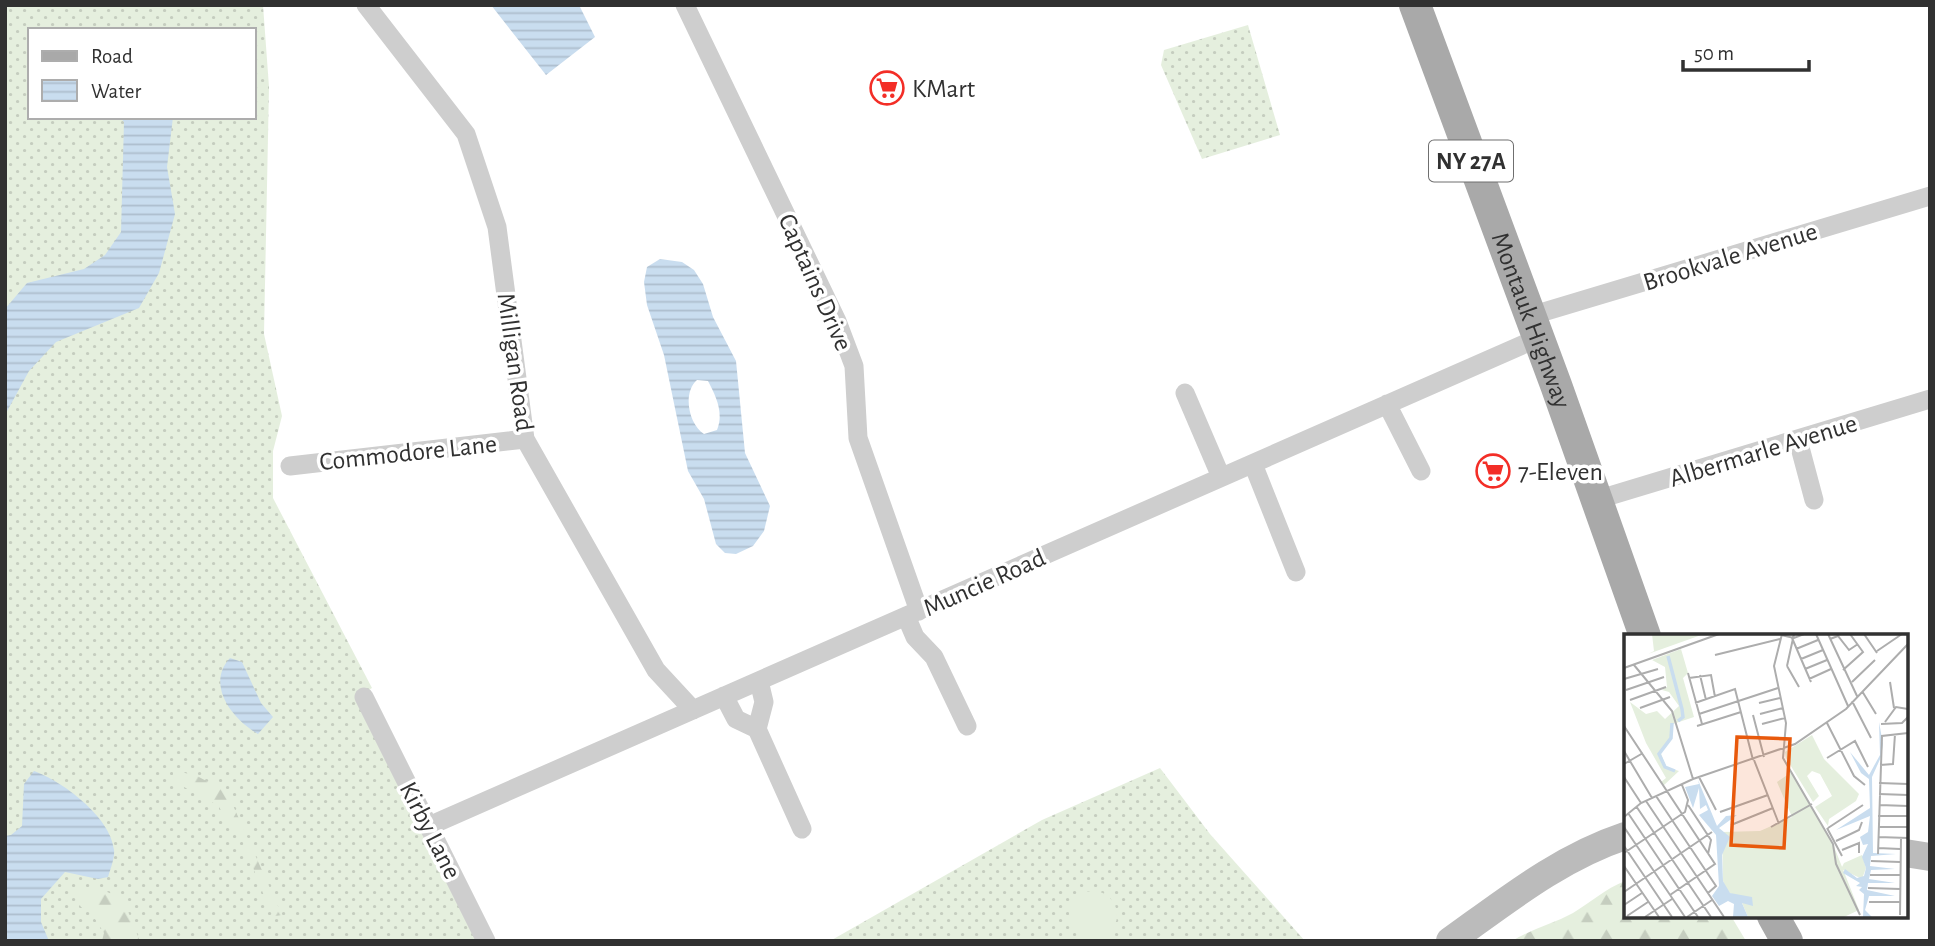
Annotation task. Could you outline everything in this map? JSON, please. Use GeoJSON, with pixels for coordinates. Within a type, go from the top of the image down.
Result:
{"type":"FeatureCollection","features":[{"type":"Feature","properties":{"kind":"main road","name":"Montauk Highway"},"geometry":{"type":"LineString","coordinates":[[1415,5],[1644,634]]}},
{"type":"Feature","properties":{"kind":"main road"},"geometry":{"type":"LineString","coordinates":[[1450,941],[1553,867],[1594,846],[1624,836]]}},
{"type":"Feature","properties":{"kind":"main road"},"geometry":{"type":"LineString","coordinates":[[1907,853],[1930,857]]}},
{"type":"Feature","properties":{"kind":"main road"},"geometry":{"type":"LineString","coordinates":[[1774,918],[1787,941]]}},
{"type":"Feature","properties":{"kind":"street","name":"Milligan Road"},"geometry":{"type":"LineString","coordinates":[[366,5],[466,134],[497,227],[526,439],[656,670],[693,710]]}},
{"type":"Feature","properties":{"kind":"street","name":"Captains Drive"},"geometry":{"type":"LineString","coordinates":[[685,5],[837,321],[853,366],[858,438],[912,613],[915,637],[934,657],[967,726]]}},
{"type":"Feature","properties":{"kind":"street","name":"Brookvale Avenue"},"geometry":{"type":"LineString","coordinates":[[1534,327],[1930,196]]}},
{"type":"Feature","properties":{"kind":"street","name":"Muncie Road"},"geometry":{"type":"LineString","coordinates":[[429,827],[1387,404],[1534,327]]}},
{"type":"Feature","properties":{"kind":"street"},"geometry":{"type":"LineString","coordinates":[[1185,393],[1221,477]]}},
{"type":"Feature","properties":{"kind":"street","name":"Albermarle Avenue"},"geometry":{"type":"LineString","coordinates":[[1596,500],[1930,399]]}},
{"type":"Feature","properties":{"kind":"street"},"geometry":{"type":"LineString","coordinates":[[1387,404],[1421,471]]}},
{"type":"Feature","properties":{"kind":"street","name":"Commodore Lane"},"geometry":{"type":"LineString","coordinates":[[290,466],[526,439]]}},
{"type":"Feature","properties":{"kind":"street"},"geometry":{"type":"LineString","coordinates":[[1798,440],[1814,500]]}},
{"type":"Feature","properties":{"kind":"street"},"geometry":{"type":"LineString","coordinates":[[1253,464],[1296,572]]}},
{"type":"Feature","properties":{"kind":"street"},"geometry":{"type":"LineString","coordinates":[[759,681],[764,702],[757,729],[802,829]]}},
{"type":"Feature","properties":{"kind":"street"},"geometry":{"type":"LineString","coordinates":[[724,696],[736,719],[757,729]]}},
{"type":"Feature","properties":{"kind":"street","name":"Kirby Lane"},"geometry":{"type":"LineString","coordinates":[[364,697],[486,941]]}},
{"type":"Feature","properties":{"kind":"green space"},"geometry":{"type":"Polygon","coordinates":[[[5,5],[263,5],[269,87],[264,334],[282,416],[273,451],[273,498],[372,688],[363,693],[486,941],[5,941],[5,5]]]}},
{"type":"Feature","properties":{"kind":"green space"},"geometry":{"type":"Polygon","coordinates":[[[1248,25],[1280,135],[1202,159],[1161,65],[1164,50],[1248,25]]]}},
{"type":"Feature","properties":{"kind":"green space"},"geometry":{"type":"Polygon","coordinates":[[[1160,768],[1210,834],[1305,941],[830,941],[1042,820],[1160,768]]]}},
{"type":"Feature","properties":{"kind":"green space"},"geometry":{"type":"Polygon","coordinates":[[[173,770],[197,776],[227,792],[282,915],[275,916],[270,911],[241,837],[227,826],[219,806],[173,781],[173,770]]]}},
{"type":"Feature","properties":{"kind":"green space"},"geometry":{"type":"Polygon","coordinates":[[[1624,882],[1624,918],[1732,918],[1746,941],[1512,941],[1573,913],[1624,882]]]}},
{"type":"Feature","properties":{"kind":"green space"},"geometry":{"type":"Polygon","coordinates":[[[97,889],[121,901],[130,915],[140,941],[102,941],[104,933],[90,911],[81,907],[74,896],[76,890],[97,889]]]}},
{"type":"Feature","properties":{"kind":"green space"},"geometry":{"type":"Polygon","coordinates":[[[1093,891],[1102,892],[1110,898],[1116,906],[1116,924],[1110,932],[1102,938],[1093,939],[1084,938],[1076,932],[1070,924],[1069,915],[1070,906],[1076,898],[1084,892],[1093,891]]]}},
{"type":"Feature","properties":{"kind":"water"},"geometry":{"type":"Polygon","coordinates":[[[491,5],[579,5],[595,37],[546,75],[491,5]]]}},
{"type":"Feature","properties":{"kind":"water"},"geometry":{"type":"Polygon","coordinates":[[[122,119],[173,119],[167,167],[175,214],[159,273],[139,308],[56,342],[29,371],[5,415],[5,309],[27,283],[84,269],[105,255],[121,232],[124,122],[122,119]]]}},
{"type":"Feature","properties":{"kind":"water"},"geometry":{"type":"Polygon","coordinates":[[[660,259],[682,262],[694,270],[703,284],[713,317],[736,361],[745,453],[770,506],[764,531],[753,546],[736,554],[725,553],[716,544],[704,499],[688,471],[664,355],[647,305],[644,282],[647,267],[660,259]],[[697,380],[692,386],[689,400],[694,424],[704,434],[717,430],[720,417],[708,381],[697,380]]]}},
{"type":"Feature","properties":{"kind":"water"},"geometry":{"type":"Polygon","coordinates":[[[230,658],[242,662],[261,703],[273,717],[258,734],[240,720],[225,701],[220,679],[230,658]]]}},
{"type":"Feature","properties":{"kind":"water"},"geometry":{"type":"Polygon","coordinates":[[[34,771],[58,783],[95,813],[111,838],[114,857],[108,877],[98,879],[65,872],[41,899],[41,922],[49,941],[5,941],[5,836],[11,835],[22,826],[24,784],[34,771]]]}},
{"type":"Feature","properties":{"kind":"place","name":"KMart"},"geometry":{"type":"Point","coordinates":[887,88]}},
{"type":"Feature","properties":{"kind":"place","name":"7-Eleven"},"geometry":{"type":"Point","coordinates":[1493,471]}}]}
